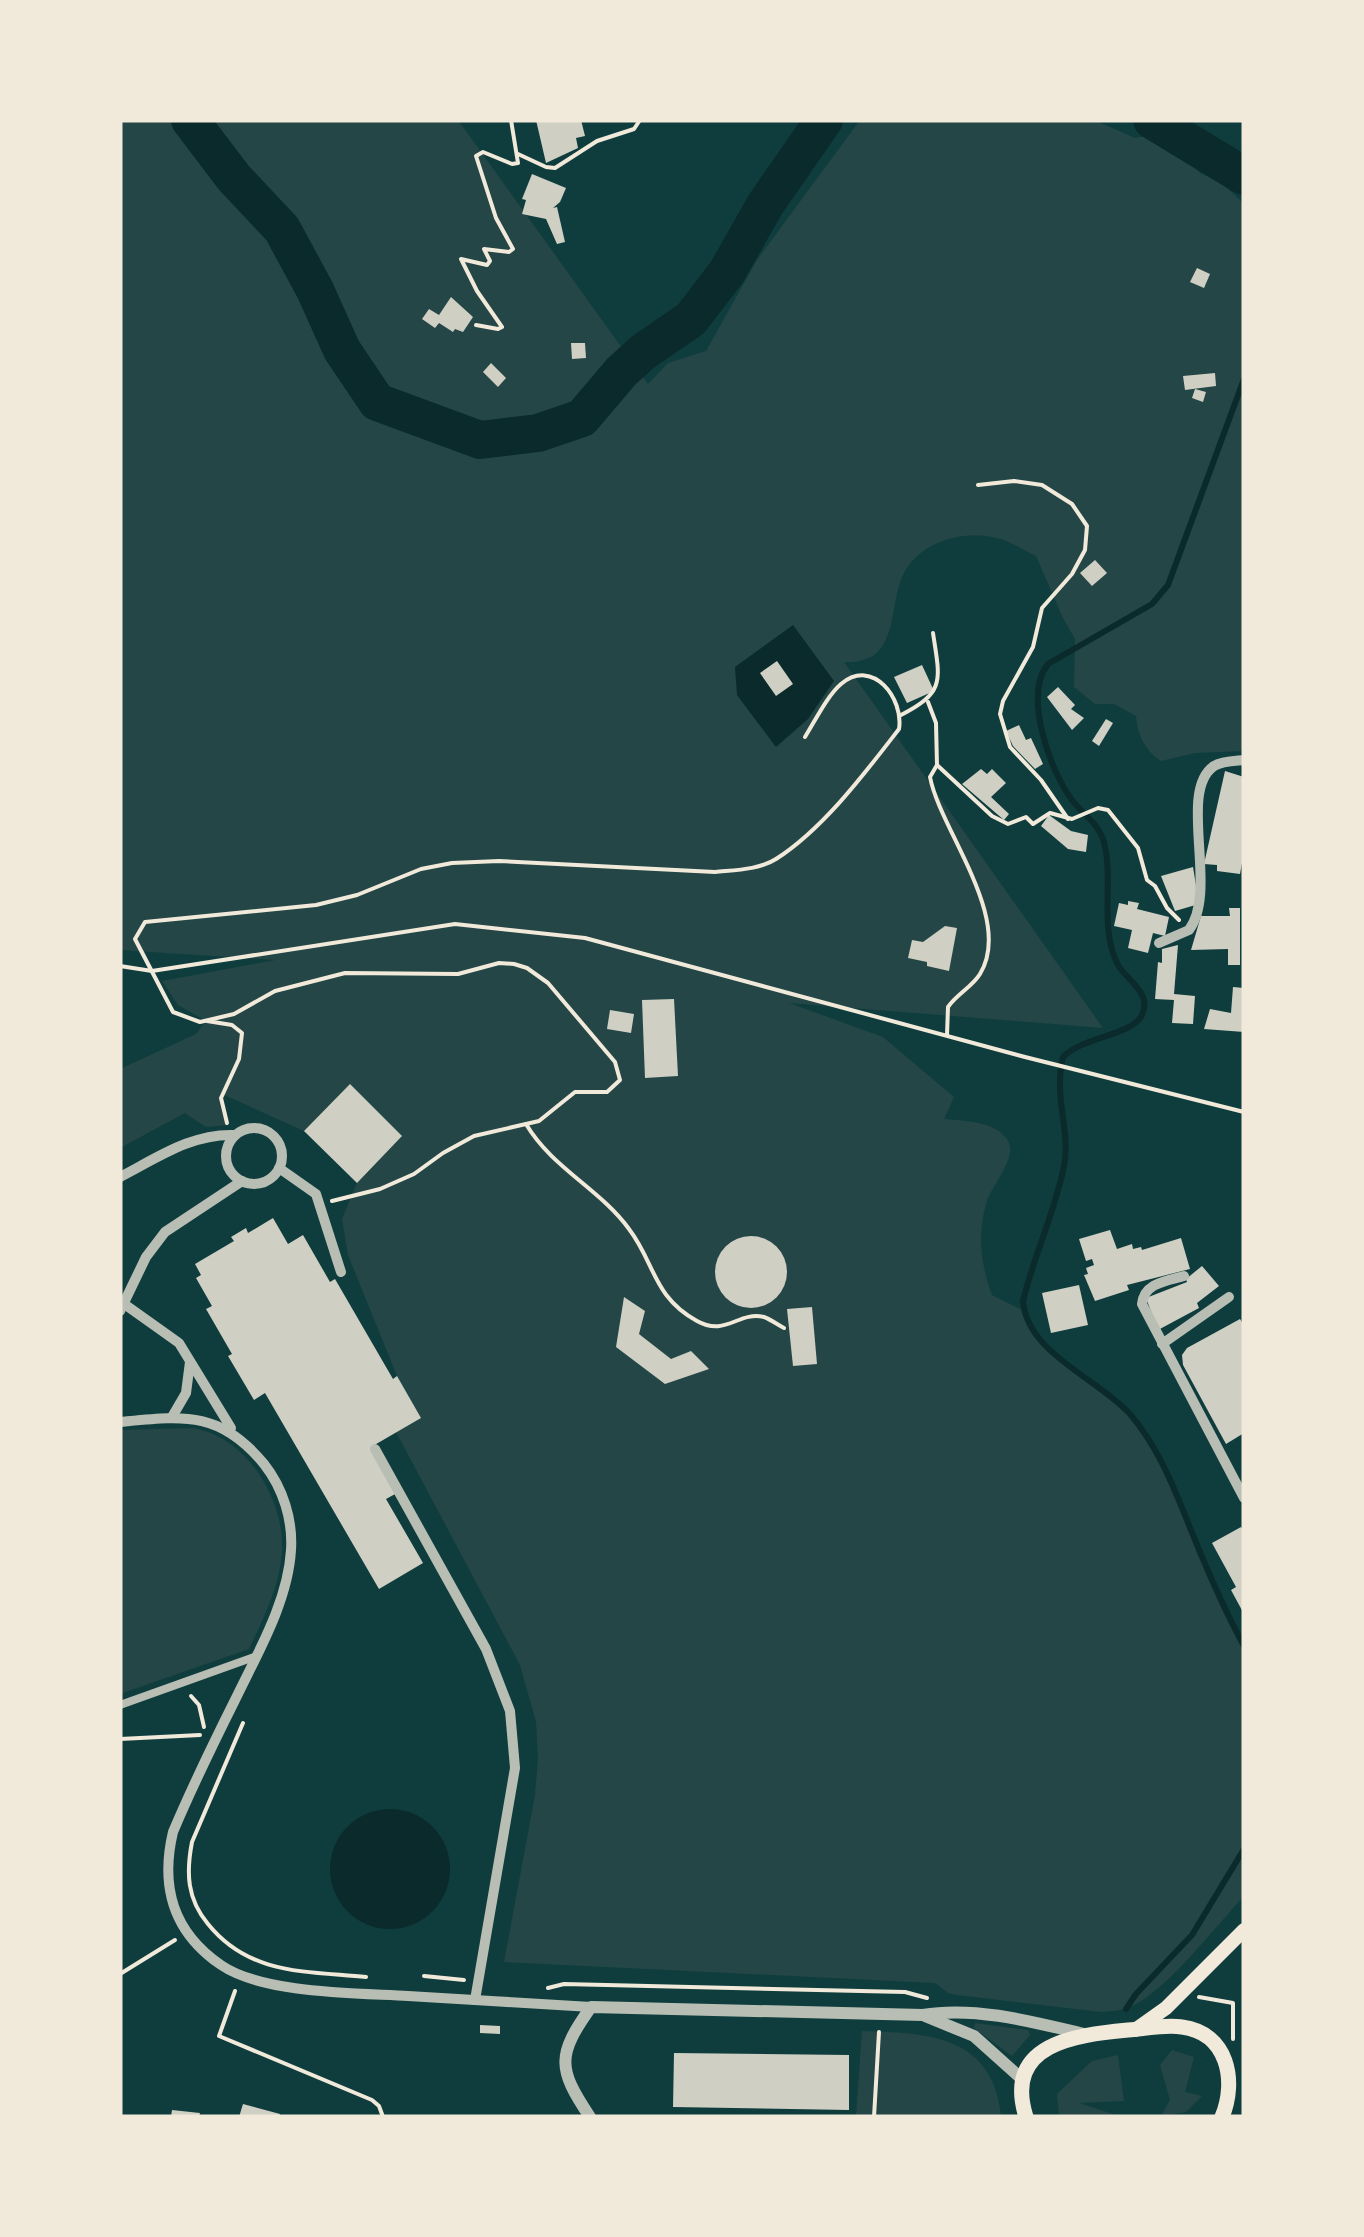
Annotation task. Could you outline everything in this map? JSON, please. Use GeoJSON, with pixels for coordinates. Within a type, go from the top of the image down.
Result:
{"type":"FeatureCollection","features":[{"type":"Feature","properties":{"kind":"main road"},"geometry":{"type":"LineString","coordinates":[[1134,2030],[1158,2014],[1244,1930]]}},
{"type":"Feature","properties":{"kind":"main road"},"geometry":{"type":"LineString","coordinates":[[1025,2115],[1023,2080],[1045,2049],[1065,2038],[1084,2034],[1171,2026],[1190,2028],[1214,2042],[1227,2064],[1231,2086],[1222,2117]]}},
{"type":"Feature","properties":{"kind":"main road"},"geometry":{"type":"LineString","coordinates":[[1227,2064],[1244,2077]]}},
{"type":"Feature","properties":{"kind":"street"},"geometry":{"type":"LineString","coordinates":[[1159,943],[1192,928],[1201,902],[1200,787],[1214,766],[1244,760]]}},
{"type":"Feature","properties":{"kind":"street"},"geometry":{"type":"LineString","coordinates":[[120,1177],[191,1140],[211,1135],[235,1135],[253,1128],[270,1134],[281,1149],[279,1168],[266,1181],[242,1181],[165,1232],[146,1257],[122,1305],[172,1337],[190,1358],[209,1396],[237,1437],[274,1479],[285,1504],[291,1534],[286,1580],[257,1656],[194,1781],[167,1860],[172,1906],[186,1930],[223,1967],[245,1976],[321,1990],[592,2007],[923,2015],[957,2012],[1084,2034]]}},
{"type":"Feature","properties":{"kind":"street"},"geometry":{"type":"LineString","coordinates":[[235,1135],[226,1159],[233,1174],[242,1181]]}},
{"type":"Feature","properties":{"kind":"street"},"geometry":{"type":"LineString","coordinates":[[279,1168],[310,1188],[320,1203],[341,1272]]}},
{"type":"Feature","properties":{"kind":"street"},"geometry":{"type":"LineString","coordinates":[[1184,1276],[1152,1286],[1143,1296],[1143,1308],[1244,1498]]}},
{"type":"Feature","properties":{"kind":"street"},"geometry":{"type":"LineString","coordinates":[[1162,1344],[1229,1296]]}},
{"type":"Feature","properties":{"kind":"street"},"geometry":{"type":"LineString","coordinates":[[172,1416],[186,1392],[190,1358]]}},
{"type":"Feature","properties":{"kind":"street"},"geometry":{"type":"LineString","coordinates":[[120,1422],[172,1416],[205,1420],[237,1437]]}},
{"type":"Feature","properties":{"kind":"street"},"geometry":{"type":"LineString","coordinates":[[374,1449],[486,1648],[514,1729],[516,1768],[475,2000]]}},
{"type":"Feature","properties":{"kind":"street"},"geometry":{"type":"LineString","coordinates":[[120,1705],[257,1656]]}},
{"type":"Feature","properties":{"kind":"street"},"geometry":{"type":"LineString","coordinates":[[590,2117],[568,2082],[564,2059],[570,2038],[592,2007]]}},
{"type":"Feature","properties":{"kind":"street"},"geometry":{"type":"LineString","coordinates":[[923,2015],[974,2036],[1023,2080]]}},
{"type":"Feature","properties":{"kind":"path"},"geometry":{"type":"LineString","coordinates":[[476,325],[498,330],[502,327],[460,259],[487,264],[484,248],[508,252],[513,247],[498,221],[476,156],[483,152],[514,164],[519,162],[511,120]]}},
{"type":"Feature","properties":{"kind":"path"},"geometry":{"type":"LineString","coordinates":[[518,154],[556,168],[597,141],[634,129],[640,120]]}},
{"type":"Feature","properties":{"kind":"path"},"geometry":{"type":"LineString","coordinates":[[978,485],[1014,481],[1042,485],[1076,508],[1086,526],[1084,550],[1069,577],[1042,608],[1033,647],[1003,701],[1000,714],[1010,747],[1044,784],[1068,820]]}},
{"type":"Feature","properties":{"kind":"path"},"geometry":{"type":"LineString","coordinates":[[901,716],[928,702],[934,694],[938,666],[932,634]]}},
{"type":"Feature","properties":{"kind":"path"},"geometry":{"type":"LineString","coordinates":[[235,1135],[223,1112],[221,1098],[239,1060],[242,1033],[232,1024],[191,1021],[173,1012],[134,939],[145,922],[316,905],[452,863],[499,861],[715,872],[773,861],[849,791],[899,730],[901,716],[896,699],[886,684],[856,676],[840,684],[804,737]]}},
{"type":"Feature","properties":{"kind":"path"},"geometry":{"type":"LineString","coordinates":[[928,702],[936,723],[937,764],[930,777],[936,802],[971,870],[988,939],[981,973],[948,1007],[947,1035]]}},
{"type":"Feature","properties":{"kind":"path"},"geometry":{"type":"LineString","coordinates":[[937,764],[1004,823],[1026,817],[1037,823],[1050,812],[1068,820],[1098,808],[1108,810],[1138,848],[1146,880],[1155,886],[1172,914],[1192,928]]}},
{"type":"Feature","properties":{"kind":"path"},"geometry":{"type":"LineString","coordinates":[[120,966],[152,971],[455,924],[585,938],[1244,1112]]}},
{"type":"Feature","properties":{"kind":"path"},"geometry":{"type":"LineString","coordinates":[[206,1021],[234,1014],[275,990],[345,973],[458,974],[499,963],[527,968],[548,983],[615,1062],[620,1080],[616,1088],[607,1092],[575,1092],[550,1115],[474,1136],[443,1152],[414,1174],[364,1194],[320,1203]]}},
{"type":"Feature","properties":{"kind":"path"},"geometry":{"type":"LineString","coordinates":[[526,1124],[537,1144],[630,1230],[654,1280],[676,1306],[700,1323],[722,1329],[764,1317],[784,1328]]}},
{"type":"Feature","properties":{"kind":"path"},"geometry":{"type":"LineString","coordinates":[[246,1714],[192,1842],[188,1864],[192,1898],[219,1938],[249,1960],[290,1969],[366,1977]]}},
{"type":"Feature","properties":{"kind":"path"},"geometry":{"type":"LineString","coordinates":[[120,1739],[203,1735]]}},
{"type":"Feature","properties":{"kind":"path"},"geometry":{"type":"LineString","coordinates":[[120,1974],[177,1938]]}},
{"type":"Feature","properties":{"kind":"path"},"geometry":{"type":"LineString","coordinates":[[424,1983],[463,1987]]}},
{"type":"Feature","properties":{"kind":"path"},"geometry":{"type":"LineString","coordinates":[[564,1984],[905,1992],[934,2000]]}},
{"type":"Feature","properties":{"kind":"path"},"geometry":{"type":"LineString","coordinates":[[1186,1988],[1206,2000],[1233,2003],[1235,2045]]}},
{"type":"Feature","properties":{"kind":"path"},"geometry":{"type":"LineString","coordinates":[[235,1990],[220,2036],[372,2100],[383,2117]]}},
{"type":"Feature","properties":{"kind":"path"},"geometry":{"type":"LineString","coordinates":[[874,2117],[878,2047]]}},
{"type":"Feature","properties":{"kind":"shaded area"},"geometry":{"type":"Polygon","coordinates":[[[120,120],[458,120],[648,384],[668,363],[706,351],[757,260],[860,120],[1094,120],[1135,138],[1153,135],[1176,149],[1200,173],[1222,183],[1244,204],[1244,751],[1195,753],[1161,761],[1143,742],[1136,716],[1114,704],[1095,704],[1074,687],[1075,639],[1036,556],[1001,539],[958,537],[919,554],[902,577],[883,645],[866,659],[844,662],[1103,1028],[789,1003],[883,1037],[954,1097],[944,1119],[988,1126],[1008,1141],[1009,1156],[983,1216],[983,1261],[992,1295],[1024,1311],[1028,1323],[1048,1348],[1111,1395],[1149,1440],[1175,1489],[1244,1646],[1244,1896],[1176,1972],[1132,2006],[1101,2012],[957,1995],[935,1983],[504,1962],[535,1795],[536,1722],[520,1665],[396,1432],[397,1376],[348,1255],[342,1219],[357,1183],[350,1085],[304,1131],[222,1094],[228,1125],[206,1127],[185,1113],[120,1148],[120,1069],[196,1034],[206,1021],[178,1005],[162,981],[275,960],[120,950],[120,120]]]}},
{"type":"Feature","properties":{"kind":"shaded area"},"geometry":{"type":"Polygon","coordinates":[[[793,625],[834,681],[808,719],[776,747],[737,695],[735,667],[793,625]]]}},
{"type":"Feature","properties":{"kind":"shaded area"},"geometry":{"type":"Polygon","coordinates":[[[192,1428],[230,1443],[259,1474],[277,1512],[281,1532],[278,1577],[249,1649],[120,1694],[120,1430],[192,1428]]]}},
{"type":"Feature","properties":{"kind":"shaded area"},"geometry":{"type":"Polygon","coordinates":[[[390,1809],[413,1813],[433,1826],[446,1846],[450,1869],[446,1892],[433,1912],[413,1925],[390,1929],[367,1925],[347,1912],[334,1892],[330,1869],[334,1846],[347,1826],[367,1813],[390,1809]]]}},
{"type":"Feature","properties":{"kind":"shaded area"},"geometry":{"type":"Polygon","coordinates":[[[975,2023],[1028,2030],[1030,2035],[1012,2056],[974,2028],[975,2023]]]}},
{"type":"Feature","properties":{"kind":"shaded area"},"geometry":{"type":"Polygon","coordinates":[[[862,2031],[933,2037],[971,2054],[985,2069],[995,2090],[1001,2117],[856,2117],[862,2031]]]}},
{"type":"Feature","properties":{"kind":"shaded area"},"geometry":{"type":"Polygon","coordinates":[[[1172,2050],[1194,2057],[1185,2092],[1202,2096],[1186,2112],[1161,2116],[1170,2100],[1160,2065],[1172,2050]]]}},
{"type":"Feature","properties":{"kind":"shaded area"},"geometry":{"type":"Polygon","coordinates":[[[1118,2055],[1124,2101],[1079,2103],[1122,2117],[1059,2115],[1057,2094],[1092,2061],[1118,2055]]]}},
{"type":"Feature","properties":{"kind":"building"},"geometry":{"type":"Polygon","coordinates":[[[536,120],[581,120],[585,136],[576,138],[578,148],[546,163],[536,120]]]}},
{"type":"Feature","properties":{"kind":"building"},"geometry":{"type":"Polygon","coordinates":[[[532,174],[566,188],[553,208],[557,207],[565,242],[557,244],[546,219],[522,214],[526,200],[522,199],[532,174]]]}},
{"type":"Feature","properties":{"kind":"building"},"geometry":{"type":"Polygon","coordinates":[[[1197,268],[1210,274],[1204,288],[1190,282],[1197,268]]]}},
{"type":"Feature","properties":{"kind":"building"},"geometry":{"type":"Polygon","coordinates":[[[451,297],[473,317],[463,332],[453,332],[439,323],[435,328],[422,319],[429,309],[439,315],[451,297]]]}},
{"type":"Feature","properties":{"kind":"building"},"geometry":{"type":"Polygon","coordinates":[[[571,343],[585,343],[586,358],[572,359],[571,343]]]}},
{"type":"Feature","properties":{"kind":"building"},"geometry":{"type":"Polygon","coordinates":[[[491,363],[506,378],[498,387],[483,372],[491,363]]]}},
{"type":"Feature","properties":{"kind":"building"},"geometry":{"type":"Polygon","coordinates":[[[1215,373],[1216,386],[1185,390],[1183,376],[1215,373]]]}},
{"type":"Feature","properties":{"kind":"building"},"geometry":{"type":"Polygon","coordinates":[[[1195,389],[1206,392],[1203,402],[1192,398],[1195,389]]]}},
{"type":"Feature","properties":{"kind":"building"},"geometry":{"type":"Polygon","coordinates":[[[1095,560],[1107,573],[1092,586],[1080,573],[1095,560]]]}},
{"type":"Feature","properties":{"kind":"building"},"geometry":{"type":"Polygon","coordinates":[[[777,661],[793,684],[776,696],[760,673],[777,661]]]}},
{"type":"Feature","properties":{"kind":"building"},"geometry":{"type":"Polygon","coordinates":[[[922,665],[934,691],[907,703],[894,677],[922,665]]]}},
{"type":"Feature","properties":{"kind":"building"},"geometry":{"type":"Polygon","coordinates":[[[1058,687],[1075,705],[1071,709],[1084,718],[1072,730],[1047,697],[1058,687]]]}},
{"type":"Feature","properties":{"kind":"building"},"geometry":{"type":"Polygon","coordinates":[[[1106,719],[1113,723],[1099,746],[1092,741],[1106,719]]]}},
{"type":"Feature","properties":{"kind":"building"},"geometry":{"type":"Polygon","coordinates":[[[1019,725],[1026,740],[1031,738],[1043,764],[1035,769],[1013,746],[1006,731],[1019,725]]]}},
{"type":"Feature","properties":{"kind":"building"},"geometry":{"type":"Polygon","coordinates":[[[981,769],[987,774],[992,769],[1006,783],[991,797],[1009,814],[1004,820],[962,784],[981,769]]]}},
{"type":"Feature","properties":{"kind":"building"},"geometry":{"type":"Polygon","coordinates":[[[1225,771],[1244,777],[1244,852],[1240,874],[1217,871],[1217,865],[1204,864],[1225,771]]]}},
{"type":"Feature","properties":{"kind":"building"},"geometry":{"type":"Polygon","coordinates":[[[1049,815],[1071,831],[1088,835],[1086,852],[1068,849],[1041,826],[1049,815]]]}},
{"type":"Feature","properties":{"kind":"building"},"geometry":{"type":"Polygon","coordinates":[[[1193,867],[1199,904],[1175,911],[1161,876],[1193,867]]]}},
{"type":"Feature","properties":{"kind":"building"},"geometry":{"type":"Polygon","coordinates":[[[1128,901],[1139,903],[1137,909],[1169,917],[1165,936],[1153,933],[1148,953],[1128,948],[1132,930],[1114,926],[1119,903],[1128,905],[1128,901]]]}},
{"type":"Feature","properties":{"kind":"building"},"geometry":{"type":"Polygon","coordinates":[[[1229,908],[1240,908],[1240,965],[1228,965],[1228,949],[1191,950],[1201,916],[1230,916],[1229,908]]]}},
{"type":"Feature","properties":{"kind":"building"},"geometry":{"type":"Polygon","coordinates":[[[945,926],[957,928],[949,971],[908,958],[912,940],[923,942],[945,926]]]}},
{"type":"Feature","properties":{"kind":"building"},"geometry":{"type":"Polygon","coordinates":[[[1178,945],[1174,994],[1195,996],[1193,1024],[1172,1023],[1174,1000],[1155,999],[1162,949],[1178,945]]]}},
{"type":"Feature","properties":{"kind":"building"},"geometry":{"type":"Polygon","coordinates":[[[1233,987],[1244,988],[1244,1032],[1204,1029],[1210,1009],[1231,1013],[1233,987]]]}},
{"type":"Feature","properties":{"kind":"building"},"geometry":{"type":"Polygon","coordinates":[[[674,999],[678,1076],[645,1078],[642,1000],[674,999]]]}},
{"type":"Feature","properties":{"kind":"building"},"geometry":{"type":"Polygon","coordinates":[[[610,1010],[634,1014],[631,1033],[607,1029],[610,1010]]]}},
{"type":"Feature","properties":{"kind":"building"},"geometry":{"type":"Polygon","coordinates":[[[350,1084],[402,1136],[357,1183],[304,1131],[350,1084]]]}},
{"type":"Feature","properties":{"kind":"building"},"geometry":{"type":"Polygon","coordinates":[[[273,1218],[288,1244],[303,1235],[330,1282],[335,1279],[393,1379],[397,1376],[421,1418],[371,1447],[397,1493],[386,1499],[423,1563],[379,1589],[265,1393],[254,1400],[228,1356],[232,1354],[206,1309],[212,1306],[196,1278],[201,1275],[195,1264],[234,1241],[231,1237],[246,1228],[248,1233],[273,1218]]]}},
{"type":"Feature","properties":{"kind":"building"},"geometry":{"type":"Polygon","coordinates":[[[1110,1230],[1117,1249],[1132,1244],[1133,1249],[1142,1250],[1181,1238],[1190,1269],[1127,1285],[1129,1290],[1095,1301],[1084,1275],[1088,1274],[1086,1268],[1094,1265],[1092,1259],[1086,1261],[1079,1239],[1110,1230]]]}},
{"type":"Feature","properties":{"kind":"building"},"geometry":{"type":"Polygon","coordinates":[[[751,1236],[776,1247],[787,1272],[776,1297],[751,1308],[726,1297],[715,1272],[726,1247],[751,1236]]]}},
{"type":"Feature","properties":{"kind":"building"},"geometry":{"type":"Polygon","coordinates":[[[1202,1266],[1219,1286],[1197,1303],[1199,1308],[1158,1330],[1146,1298],[1187,1282],[1202,1266]]]}},
{"type":"Feature","properties":{"kind":"building"},"geometry":{"type":"Polygon","coordinates":[[[1079,1285],[1088,1325],[1051,1333],[1042,1293],[1079,1285]]]}},
{"type":"Feature","properties":{"kind":"building"},"geometry":{"type":"Polygon","coordinates":[[[624,1297],[645,1311],[639,1334],[671,1359],[691,1351],[709,1369],[665,1384],[616,1347],[624,1297]]]}},
{"type":"Feature","properties":{"kind":"building"},"geometry":{"type":"Polygon","coordinates":[[[812,1307],[817,1364],[793,1366],[787,1309],[812,1307]]]}},
{"type":"Feature","properties":{"kind":"building"},"geometry":{"type":"Polygon","coordinates":[[[1240,1319],[1244,1325],[1244,1433],[1226,1444],[1183,1365],[1182,1355],[1187,1348],[1240,1319]]]}},
{"type":"Feature","properties":{"kind":"building"},"geometry":{"type":"Polygon","coordinates":[[[1241,1527],[1244,1614],[1231,1590],[1236,1587],[1212,1543],[1241,1527]]]}},
{"type":"Feature","properties":{"kind":"building"},"geometry":{"type":"Polygon","coordinates":[[[480,2025],[500,2026],[500,2034],[480,2033],[480,2025]]]}},
{"type":"Feature","properties":{"kind":"building"},"geometry":{"type":"Polygon","coordinates":[[[674,2053],[849,2055],[849,2110],[673,2107],[674,2053]]]}},
{"type":"Feature","properties":{"kind":"building"},"geometry":{"type":"Polygon","coordinates":[[[243,2104],[280,2114],[239,2117],[243,2104]]]}},
{"type":"Feature","properties":{"kind":"building"},"geometry":{"type":"Polygon","coordinates":[[[172,2110],[200,2113],[199,2117],[171,2117],[172,2110]]]}},
{"type":"Feature","properties":{"kind":"waterway"},"geometry":{"type":"LineString","coordinates":[[190,120],[234,178],[282,229],[342,350],[377,402],[480,440],[538,433],[582,418],[643,352],[691,319],[727,272],[765,205],[824,120]]}},
{"type":"Feature","properties":{"kind":"waterway"},"geometry":{"type":"LineString","coordinates":[[1152,120],[1244,176]]}},
{"type":"Feature","properties":{"kind":"waterway"},"geometry":{"type":"LineString","coordinates":[[1244,379],[1168,585],[1152,604],[1048,664],[1041,678],[1038,694],[1042,733],[1064,787],[1104,842],[1112,949],[1117,963],[1141,993],[1144,1007],[1137,1022],[1129,1027],[1082,1045],[1063,1057],[1060,1086],[1064,1166],[1023,1301],[1037,1336],[1130,1414],[1150,1442],[1244,1646]]}},
{"type":"Feature","properties":{"kind":"waterway"},"geometry":{"type":"LineString","coordinates":[[1126,2009],[1192,1935],[1244,1849]]}}]}
